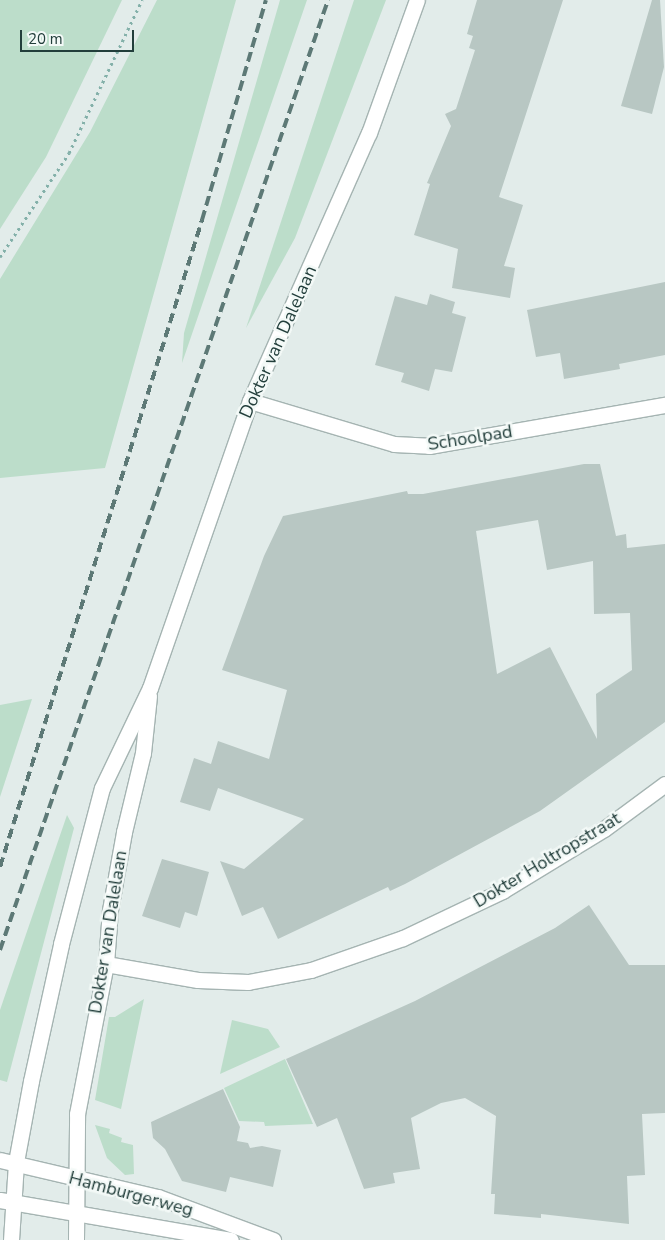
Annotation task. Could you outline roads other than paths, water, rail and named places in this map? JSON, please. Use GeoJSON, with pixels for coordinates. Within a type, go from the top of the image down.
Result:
{"type":"FeatureCollection","features":[{"type":"Feature","properties":{"kind":"street","name":"Dokter van Dalelaan"},"geometry":{"type":"LineString","coordinates":[[11,1240],[6,1200],[84,851],[102,788],[150,688],[250,400],[369,133],[417,0]]}},
{"type":"Feature","properties":{"kind":"street","name":"Schoolpad"},"geometry":{"type":"LineString","coordinates":[[250,400],[394,444],[429,446],[665,405]]}},
{"type":"Feature","properties":{"kind":"street","name":"Dokter van Dalelaan"},"geometry":{"type":"LineString","coordinates":[[76,1240],[78,1114],[106,964],[110,910],[142,753],[150,688]]}},
{"type":"Feature","properties":{"kind":"street","name":"Dokter Holtropstraat"},"geometry":{"type":"LineString","coordinates":[[106,964],[198,980],[248,982],[311,970],[402,938],[502,891],[604,829],[665,784]]}},
{"type":"Feature","properties":{"kind":"street","name":"Hamburgerweg"},"geometry":{"type":"LineString","coordinates":[[0,1160],[16,1162],[78,1179],[158,1197],[273,1240]]}},
{"type":"Feature","properties":{"kind":"street","name":"Hamburgerweg"},"geometry":{"type":"LineString","coordinates":[[6,1200],[231,1240]]}},
{"type":"Feature","properties":{"kind":"railway"},"geometry":{"type":"LineString","coordinates":[[0,867],[202,220],[266,0]]}},
{"type":"Feature","properties":{"kind":"railway"},"geometry":{"type":"LineString","coordinates":[[0,950],[328,0]]}}]}
